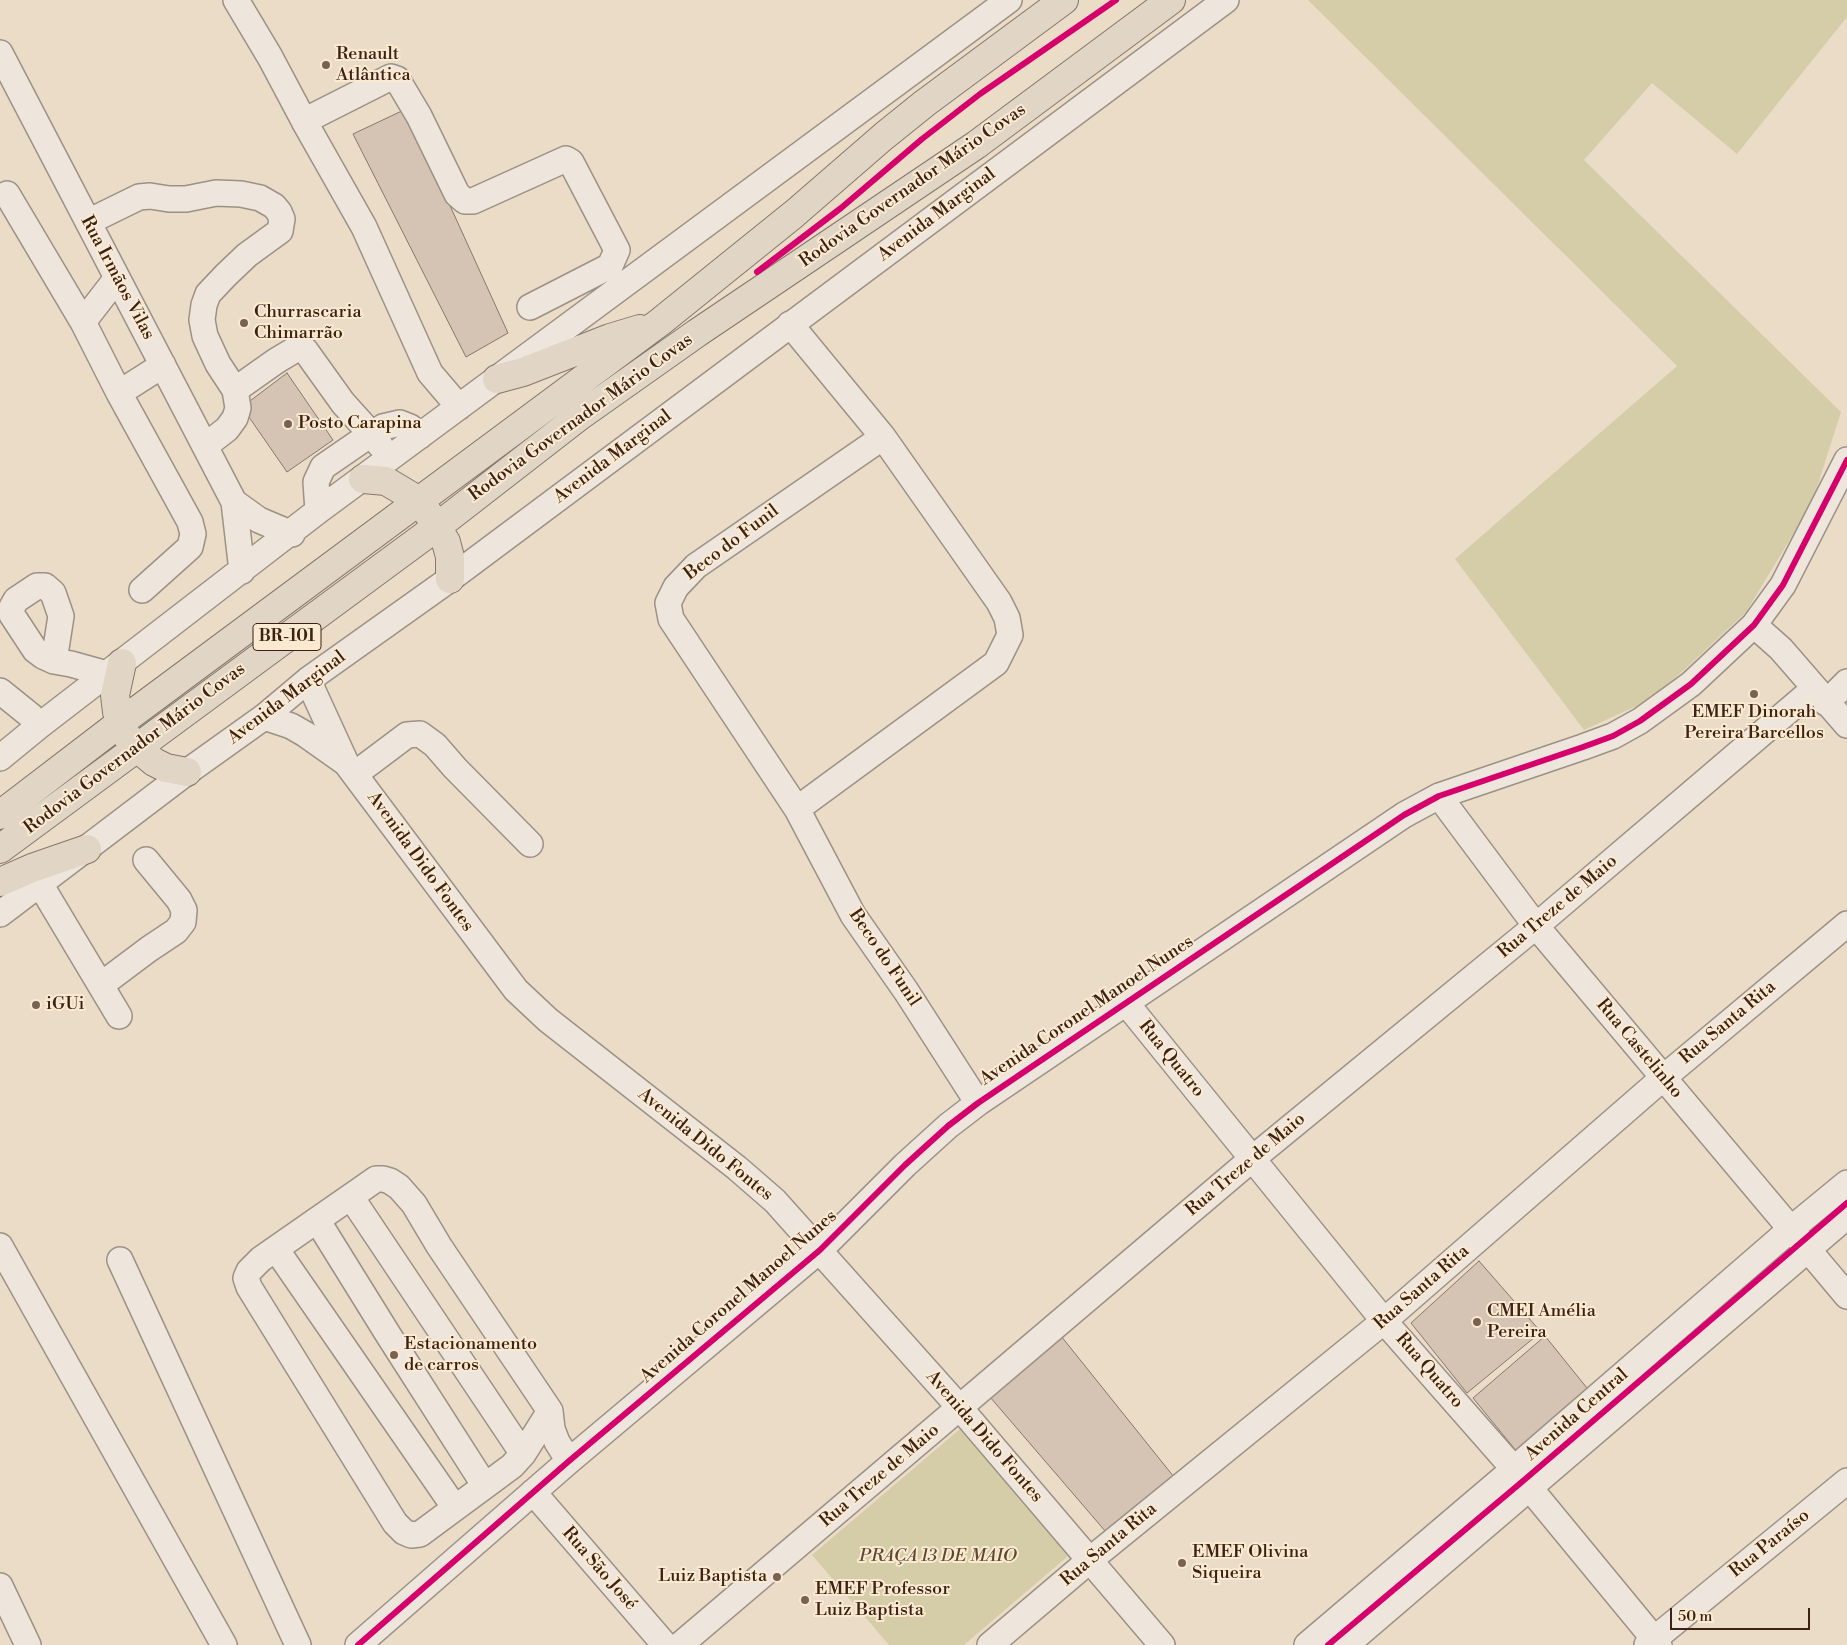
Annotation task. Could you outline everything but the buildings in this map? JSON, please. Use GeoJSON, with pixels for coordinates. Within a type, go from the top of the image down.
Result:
{"type":"FeatureCollection","features":[{"type":"Feature","properties":{"kind":"main road","name":"Rodovia Governador Mário Covas"},"geometry":{"type":"LineString","coordinates":[[0,815],[120,723],[421,502],[660,322],[794,214],[897,125],[1064,0]]}},
{"type":"Feature","properties":{"kind":"main road","name":"Rodovia Governador Mário Covas"},"geometry":{"type":"LineString","coordinates":[[0,849],[438,526],[581,415],[697,333],[976,145],[1171,0]]}},
{"type":"Feature","properties":{"kind":"main road"},"geometry":{"type":"LineString","coordinates":[[497,379],[523,372],[610,338],[660,322]]}},
{"type":"Feature","properties":{"kind":"main road"},"geometry":{"type":"LineString","coordinates":[[363,479],[386,481],[421,502],[438,526],[446,542],[450,557],[450,579]]}},
{"type":"Feature","properties":{"kind":"main road"},"geometry":{"type":"LineString","coordinates":[[114,668],[115,695],[120,723],[136,747],[154,762],[166,768],[187,772]]}},
{"type":"Feature","properties":{"kind":"main road"},"geometry":{"type":"LineString","coordinates":[[0,882],[87,848]]}},
{"type":"Feature","properties":{"kind":"street"},"geometry":{"type":"LineString","coordinates":[[236,0],[270,57],[364,227],[430,373],[459,407]]}},
{"type":"Feature","properties":{"kind":"street"},"geometry":{"type":"LineString","coordinates":[[0,758],[318,512],[1008,0]]}},
{"type":"Feature","properties":{"kind":"street","name":"Avenida Marginal"},"geometry":{"type":"LineString","coordinates":[[0,914],[187,772],[264,717],[308,680],[450,579],[1226,0]]}},
{"type":"Feature","properties":{"kind":"street","name":"Rua Irmãos Vilas"},"geometry":{"type":"LineString","coordinates":[[0,54],[234,502],[242,571]]}},
{"type":"Feature","properties":{"kind":"street"},"geometry":{"type":"LineString","coordinates":[[304,120],[391,77],[397,79],[419,116],[458,194],[465,201],[473,201],[566,159],[571,162],[617,250],[610,266],[530,307]]}},
{"type":"Feature","properties":{"kind":"street"},"geometry":{"type":"LineString","coordinates":[[88,222],[139,197],[150,196],[170,200],[216,193],[240,194],[260,198],[274,206],[282,219],[280,231],[247,255],[226,275],[208,294],[204,305],[202,320],[205,336],[218,364],[235,390],[238,408],[235,418],[227,428],[205,446]]}},
{"type":"Feature","properties":{"kind":"street"},"geometry":{"type":"LineString","coordinates":[[7,194],[83,322],[119,393],[190,522],[193,534],[190,546],[142,590]]}},
{"type":"Feature","properties":{"kind":"street"},"geometry":{"type":"LineString","coordinates":[[83,322],[117,278]]}},
{"type":"Feature","properties":{"kind":"street"},"geometry":{"type":"LineString","coordinates":[[790,324],[883,437],[999,602],[1007,618],[1010,634],[996,663],[797,809]]}},
{"type":"Feature","properties":{"kind":"street"},"geometry":{"type":"LineString","coordinates":[[235,390],[296,349],[305,350],[343,402],[390,458]]}},
{"type":"Feature","properties":{"kind":"street"},"geometry":{"type":"LineString","coordinates":[[119,393],[163,365]]}},
{"type":"Feature","properties":{"kind":"street"},"geometry":{"type":"LineString","coordinates":[[318,512],[316,482],[323,467],[383,427],[400,423],[410,427],[420,436]]}},
{"type":"Feature","properties":{"kind":"street","name":"Beco do Funil"},"geometry":{"type":"LineString","coordinates":[[883,437],[696,566],[676,587],[668,603],[671,619],[797,809],[853,915],[906,991],[978,1103]]}},
{"type":"Feature","properties":{"kind":"street","name":"Avenida Coronel Manoel Nunes"},"geometry":{"type":"LineString","coordinates":[[358,1645],[569,1461],[820,1250],[906,1165],[948,1126],[978,1103],[1404,815],[1439,796],[1613,736],[1640,721],[1691,684],[1754,625],[1783,585],[1847,460]]}},
{"type":"Feature","properties":{"kind":"street","name":"Rua Irmãos Vilas"},"geometry":{"type":"LineString","coordinates":[[234,502],[259,520],[292,534]]}},
{"type":"Feature","properties":{"kind":"street"},"geometry":{"type":"LineString","coordinates":[[1754,625],[1781,650],[1847,725]]}},
{"type":"Feature","properties":{"kind":"street"},"geometry":{"type":"LineString","coordinates":[[54,661],[114,668]]}},
{"type":"Feature","properties":{"kind":"street","name":"Avenida Dido Fontes"},"geometry":{"type":"LineString","coordinates":[[308,680],[351,769],[516,990],[548,1020],[738,1168],[775,1201],[960,1408],[1162,1645]]}},
{"type":"Feature","properties":{"kind":"street","name":"Rua Treze de Maio"},"geometry":{"type":"LineString","coordinates":[[680,1645],[1252,1159],[1821,696],[1847,682]]}},
{"type":"Feature","properties":{"kind":"street"},"geometry":{"type":"LineString","coordinates":[[0,691],[31,716],[39,726]]}},
{"type":"Feature","properties":{"kind":"street","name":"Avenida Dido Fontes"},"geometry":{"type":"LineString","coordinates":[[264,717],[291,726],[305,734],[351,769]]}},
{"type":"Feature","properties":{"kind":"street"},"geometry":{"type":"LineString","coordinates":[[351,769],[407,735],[420,734],[435,745],[530,844]]}},
{"type":"Feature","properties":{"kind":"street","name":"Rua Castelinho"},"geometry":{"type":"LineString","coordinates":[[1439,796],[1536,926],[1847,1296]]}},
{"type":"Feature","properties":{"kind":"street"},"geometry":{"type":"LineString","coordinates":[[101,985],[176,931],[183,922],[184,910],[179,900],[146,860]]}},
{"type":"Feature","properties":{"kind":"street"},"geometry":{"type":"LineString","coordinates":[[40,884],[119,1016]]}},
{"type":"Feature","properties":{"kind":"street","name":"Rua Santa Rita"},"geometry":{"type":"LineString","coordinates":[[990,1645],[1090,1560],[1384,1320],[1663,1078],[1847,924]]}},
{"type":"Feature","properties":{"kind":"street","name":"Rua Quatro"},"geometry":{"type":"LineString","coordinates":[[1126,1003],[1384,1320],[1522,1479],[1653,1643]]}},
{"type":"Feature","properties":{"kind":"street"},"geometry":{"type":"LineString","coordinates":[[550,1411],[523,1454],[512,1466],[420,1534],[411,1535],[404,1532],[395,1522],[249,1287],[246,1278],[249,1271],[261,1259],[376,1179],[383,1179],[399,1187],[414,1204],[439,1246],[550,1411],[552,1429],[557,1442],[569,1461]]}},
{"type":"Feature","properties":{"kind":"street","name":"Avenida Central"},"geometry":{"type":"LineString","coordinates":[[1346,1645],[1791,1229],[1847,1183]]}},
{"type":"Feature","properties":{"kind":"street"},"geometry":{"type":"LineString","coordinates":[[351,1197],[523,1454]]}},
{"type":"Feature","properties":{"kind":"street","name":"Avenida Central"},"geometry":{"type":"LineString","coordinates":[[1307,1645],[1744,1306],[1847,1216]]}},
{"type":"Feature","properties":{"kind":"street"},"geometry":{"type":"LineString","coordinates":[[317,1220],[485,1486]]}},
{"type":"Feature","properties":{"kind":"street"},"geometry":{"type":"LineString","coordinates":[[0,1246],[224,1645]]}},
{"type":"Feature","properties":{"kind":"street"},"geometry":{"type":"LineString","coordinates":[[276,1250],[455,1508]]}},
{"type":"Feature","properties":{"kind":"street"},"geometry":{"type":"LineString","coordinates":[[120,1260],[298,1645]]}},
{"type":"Feature","properties":{"kind":"street","name":"Rua Paraíso"},"geometry":{"type":"LineString","coordinates":[[1653,1643],[1847,1480]]}},
{"type":"Feature","properties":{"kind":"street","name":"Rua São José"},"geometry":{"type":"LineString","coordinates":[[533,1492],[665,1645]]}},
{"type":"Feature","properties":{"kind":"street"},"geometry":{"type":"LineString","coordinates":[[0,1586],[28,1645]]}},
{"type":"Feature","properties":{"kind":"green space"},"geometry":{"type":"Polygon","coordinates":[[[1308,0],[1847,0],[1847,17],[1737,154],[1652,83],[1584,160],[1841,412],[1812,503],[1746,612],[1654,698],[1584,730],[1455,559],[1677,366],[1308,0]]]}},
{"type":"Feature","properties":{"kind":"green space","name":"PRAÇA 13 DE MAIO"},"geometry":{"type":"Polygon","coordinates":[[[960,1429],[1068,1556],[964,1645],[889,1645],[812,1555],[960,1429]]]}},
{"type":"Feature","properties":{"kind":"cycle path"},"geometry":{"type":"LineString","coordinates":[[757,272],[841,208],[922,139],[980,94],[1116,0]]}},
{"type":"Feature","properties":{"kind":"cycle path"},"geometry":{"type":"LineString","coordinates":[[358,1645],[569,1461],[820,1250],[905,1165],[948,1126],[978,1103],[1404,815],[1439,796],[1613,736],[1640,721],[1691,684],[1754,625],[1783,585],[1847,460]]}},
{"type":"Feature","properties":{"kind":"cycle path"},"geometry":{"type":"LineString","coordinates":[[1328,1645],[1523,1481],[1847,1203]]}},
{"type":"Feature","properties":{"kind":"place","name":"Renault Atlântica"},"geometry":{"type":"Point","coordinates":[326,65]}},
{"type":"Feature","properties":{"kind":"place","name":"Churrascaria Chimarrão"},"geometry":{"type":"Point","coordinates":[244,323]}},
{"type":"Feature","properties":{"kind":"place","name":"Posto Carapina"},"geometry":{"type":"Point","coordinates":[288,424]}},
{"type":"Feature","properties":{"kind":"place","name":"EMEF Dinorah Pereira Barcellos"},"geometry":{"type":"Point","coordinates":[1754,694]}},
{"type":"Feature","properties":{"kind":"place","name":"iGUi"},"geometry":{"type":"Point","coordinates":[36,1005]}},
{"type":"Feature","properties":{"kind":"place","name":"CMEI Amélia Pereira"},"geometry":{"type":"Point","coordinates":[1477,1322]}},
{"type":"Feature","properties":{"kind":"place","name":"Estacionamento de carros"},"geometry":{"type":"Point","coordinates":[394,1355]}},
{"type":"Feature","properties":{"kind":"place","name":"EMEF Olivina Siqueira"},"geometry":{"type":"Point","coordinates":[1182,1563]}},
{"type":"Feature","properties":{"kind":"place","name":"Luiz Baptista"},"geometry":{"type":"Point","coordinates":[777,1577]}},
{"type":"Feature","properties":{"kind":"place","name":"EMEF Professor Luiz Baptista"},"geometry":{"type":"Point","coordinates":[805,1600]}}]}
